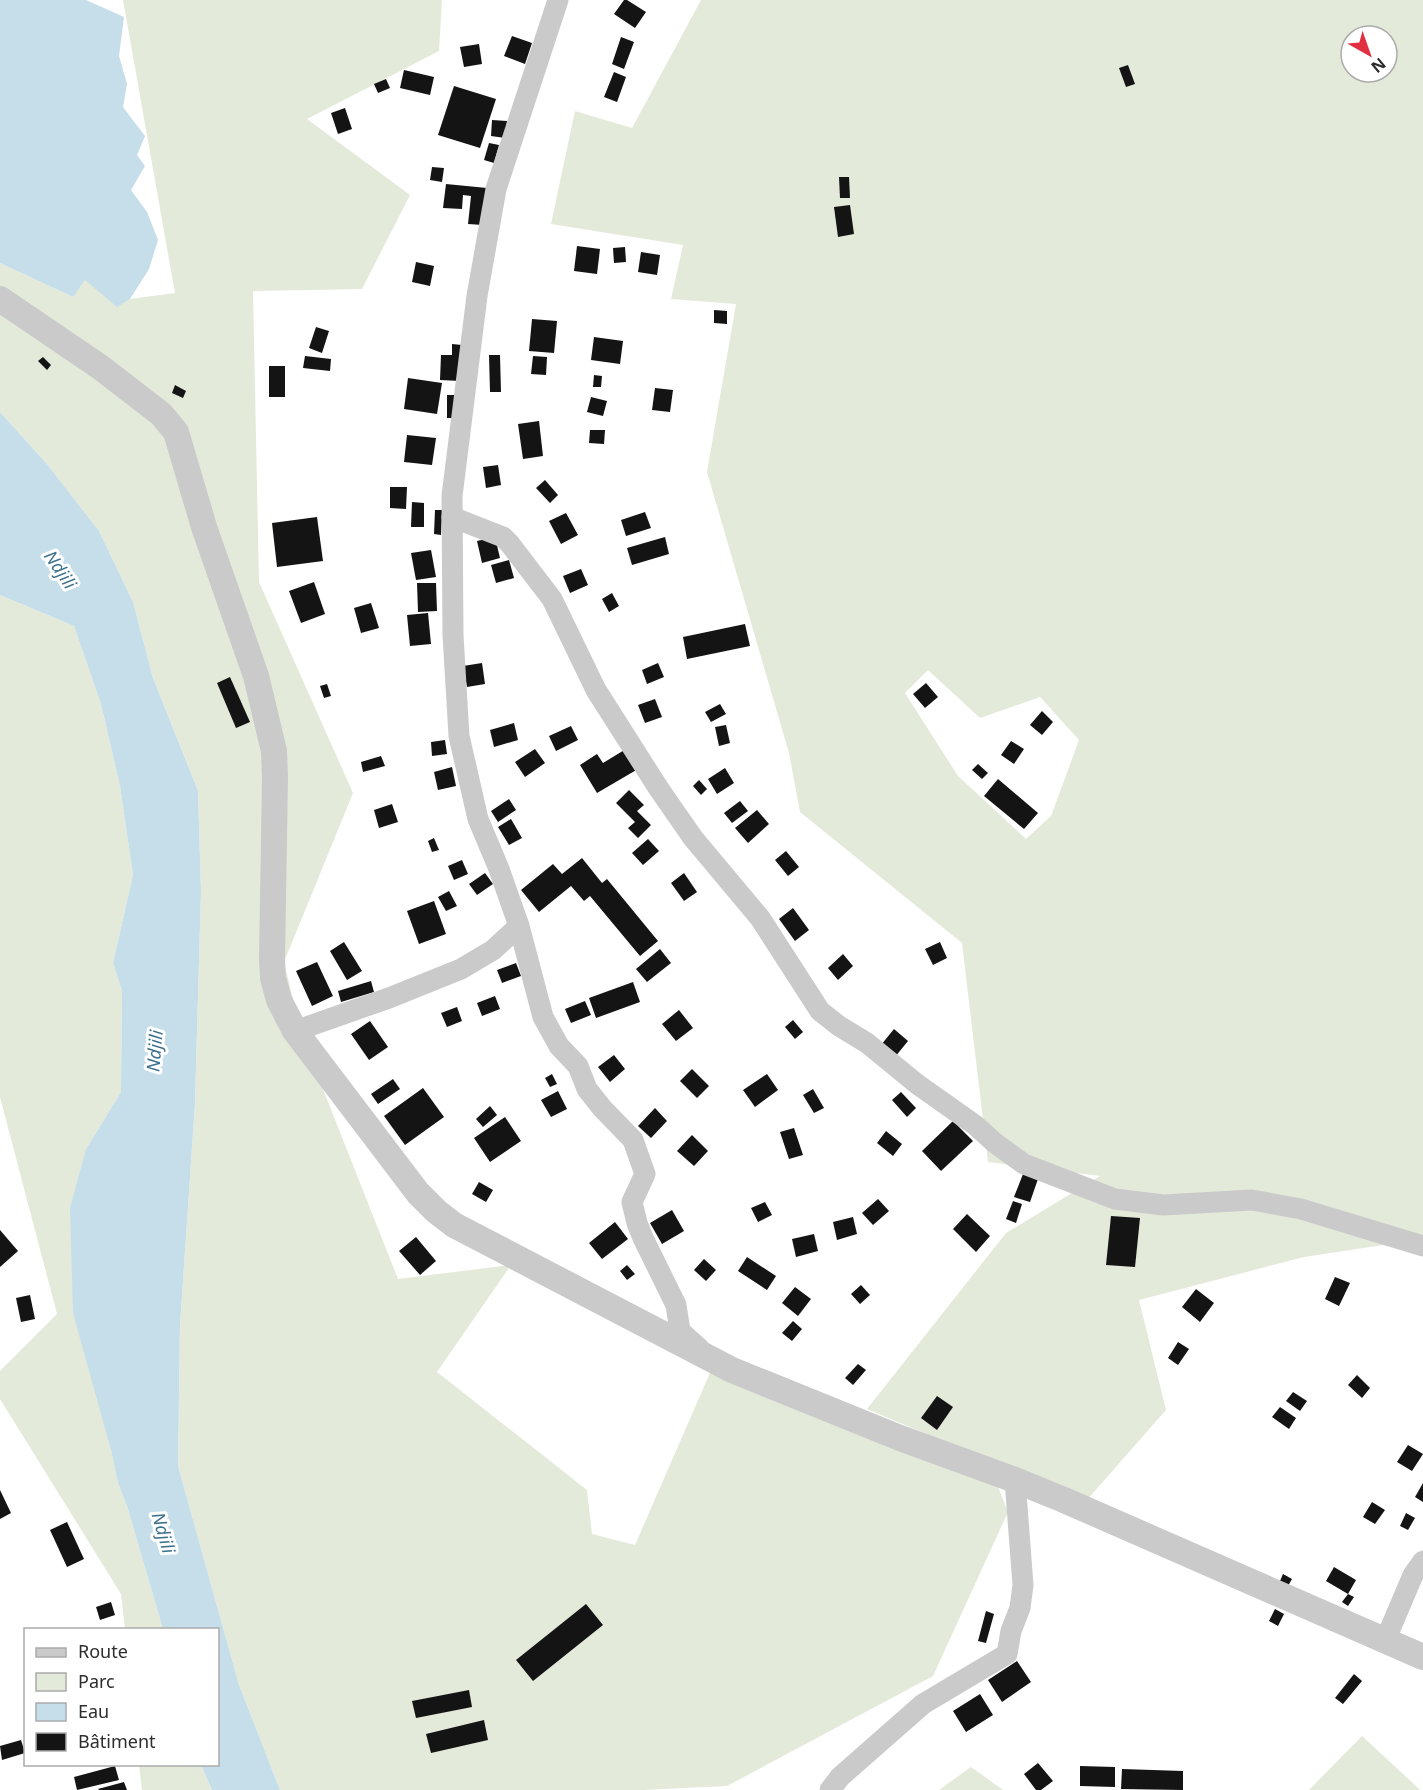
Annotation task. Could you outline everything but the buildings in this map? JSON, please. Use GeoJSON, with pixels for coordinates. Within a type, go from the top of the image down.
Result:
{"type":"FeatureCollection","features":[{"type":"Feature","properties":{"kind":"street"},"geometry":{"type":"LineString","coordinates":[[558,0],[496,189],[477,296],[452,496],[453,635],[459,736],[478,819],[519,926],[543,1017],[559,1046],[578,1066],[587,1089],[633,1140],[645,1174],[632,1202],[637,1223],[676,1305],[680,1331],[702,1351],[732,1370]]}},
{"type":"Feature","properties":{"kind":"street"},"geometry":{"type":"LineString","coordinates":[[0,299],[100,367],[161,414],[176,432],[204,527],[256,676],[274,751],[272,960],[273,978],[279,1000],[295,1031],[418,1193],[436,1211],[454,1225],[732,1370],[900,1438],[1015,1480],[1423,1657]]}},
{"type":"Feature","properties":{"kind":"street"},"geometry":{"type":"LineString","coordinates":[[452,517],[503,537],[552,598],[596,690],[659,789],[693,838],[760,918],[820,1011],[867,1043],[917,1084],[975,1125],[994,1143],[1024,1164],[1115,1199],[1163,1205],[1252,1200],[1301,1209],[1423,1246]]}},
{"type":"Feature","properties":{"kind":"street"},"geometry":{"type":"LineString","coordinates":[[295,1031],[389,998],[461,969],[493,950],[519,926]]}},
{"type":"Feature","properties":{"kind":"street"},"geometry":{"type":"LineString","coordinates":[[830,1790],[840,1777],[923,1704],[1007,1654],[1011,1631],[1020,1608],[1023,1585],[1015,1480]]}},
{"type":"Feature","properties":{"kind":"street"},"geometry":{"type":"LineString","coordinates":[[1385,1641],[1413,1575],[1423,1561]]}},
{"type":"Feature","properties":{"kind":"green space"},"geometry":{"type":"Polygon","coordinates":[[[123,0],[442,0],[439,51],[307,119],[410,195],[362,289],[253,291],[259,582],[353,793],[284,962],[302,1036],[398,1279],[511,1265],[437,1372],[587,1490],[592,1534],[635,1545],[713,1366],[995,1479],[1008,1512],[933,1676],[727,1786],[643,1790],[280,1790],[239,1685],[178,1466],[180,1325],[195,1103],[201,891],[198,791],[153,678],[133,602],[99,531],[47,464],[0,412],[0,263],[73,297],[85,279],[117,306],[130,299],[175,293],[123,0]]]}},
{"type":"Feature","properties":{"kind":"green space"},"geometry":{"type":"Polygon","coordinates":[[[701,0],[1423,0],[1423,1239],[1304,1257],[1139,1300],[1166,1410],[1086,1501],[867,1409],[1006,1233],[1100,1176],[988,1162],[962,943],[800,812],[789,753],[707,472],[736,304],[671,299],[683,245],[551,224],[575,111],[632,128],[701,0]],[[928,670],[905,693],[958,776],[1026,839],[1051,816],[1079,740],[1040,697],[980,718],[928,670]]]}},
{"type":"Feature","properties":{"kind":"green space"},"geometry":{"type":"Polygon","coordinates":[[[0,595],[74,626],[101,704],[120,786],[133,875],[113,963],[122,991],[121,1092],[86,1149],[111,1450],[118,1483],[127,1506],[163,1628],[125,1628],[121,1594],[0,1399],[0,1371],[57,1314],[0,1097],[0,595]]]}},
{"type":"Feature","properties":{"kind":"green space"},"geometry":{"type":"Polygon","coordinates":[[[1362,1736],[1417,1787],[1420,1790],[1309,1790],[1362,1736]]]}},
{"type":"Feature","properties":{"kind":"green space"},"geometry":{"type":"Polygon","coordinates":[[[139,1766],[201,1766],[212,1790],[142,1790],[139,1766]]]}},
{"type":"Feature","properties":{"kind":"green space"},"geometry":{"type":"Polygon","coordinates":[[[971,1767],[1003,1790],[939,1790],[971,1767]]]}},
{"type":"Feature","properties":{"kind":"water"},"geometry":{"type":"Polygon","coordinates":[[[0,0],[86,0],[124,17],[119,56],[127,84],[123,107],[145,136],[137,155],[145,166],[131,190],[147,212],[158,240],[149,269],[130,299],[117,307],[85,280],[73,297],[0,263],[0,0]]]}},
{"type":"Feature","properties":{"kind":"water","name":"Ndjili"},"geometry":{"type":"Polygon","coordinates":[[[0,412],[47,464],[99,531],[133,602],[153,678],[198,791],[201,891],[195,1103],[180,1325],[178,1466],[239,1685],[280,1790],[212,1790],[201,1766],[219,1766],[219,1628],[163,1628],[127,1506],[118,1483],[73,1313],[70,1208],[86,1149],[121,1092],[122,991],[113,963],[133,875],[120,786],[101,704],[74,626],[0,595],[0,412]]]}}]}
